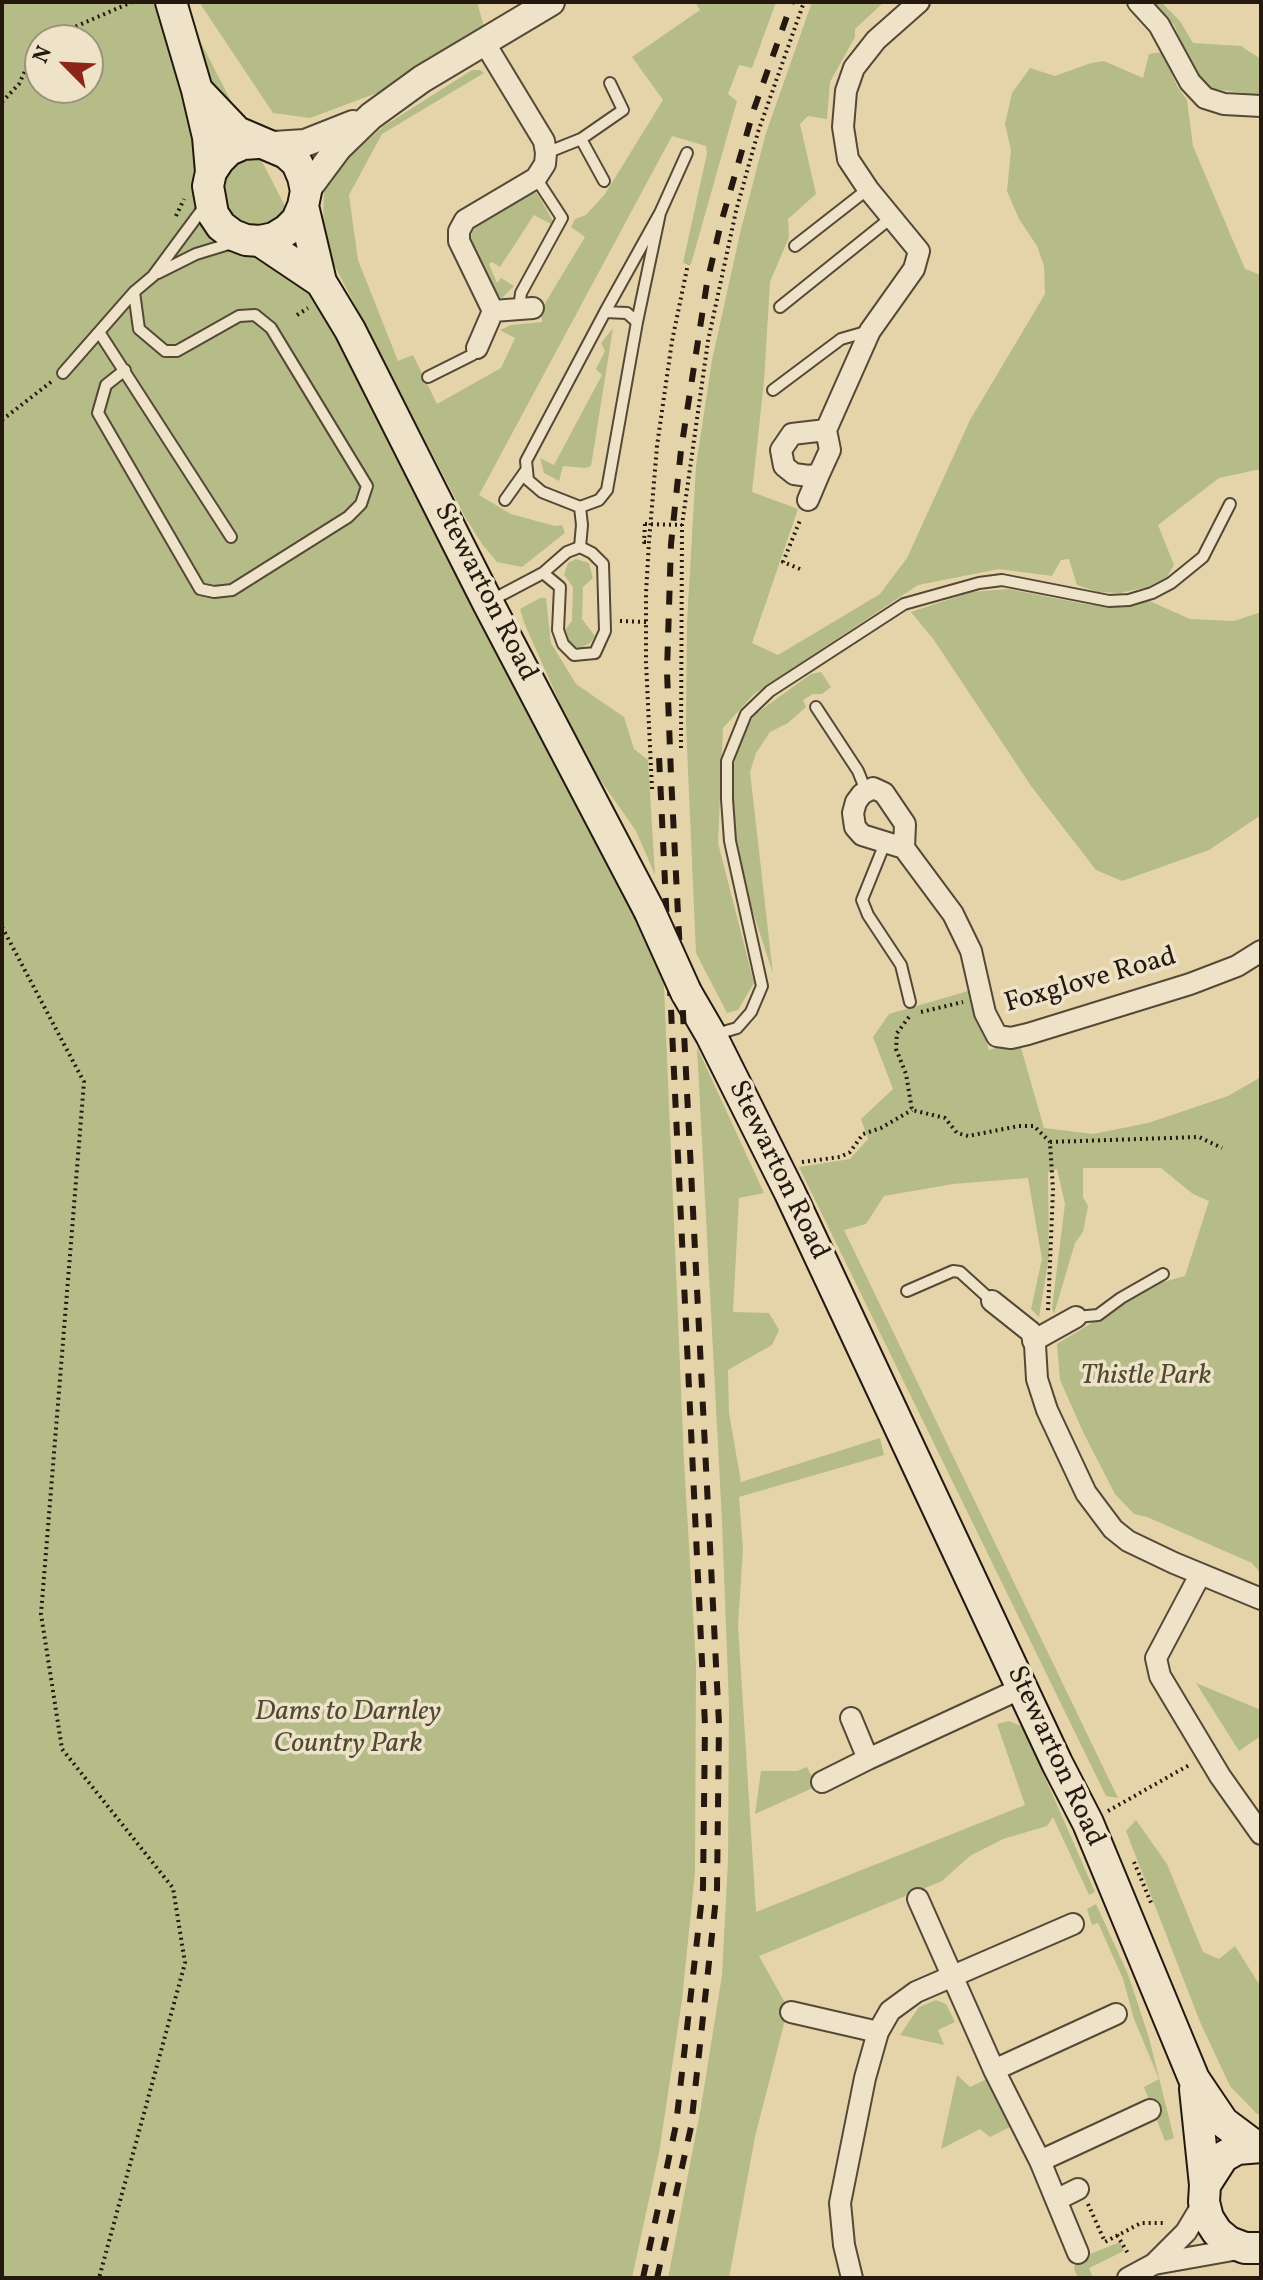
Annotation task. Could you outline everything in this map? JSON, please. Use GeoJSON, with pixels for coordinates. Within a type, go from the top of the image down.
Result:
{"type":"FeatureCollection","features":[{"type":"Feature","properties":{"kind":"main road","name":"Stewarton Road"},"geometry":{"type":"LineString","coordinates":[[171,2],[208,135],[213,214],[221,226],[233,235],[253,240],[321,282]]}},
{"type":"Feature","properties":{"kind":"main road","name":"Stewarton Road"},"geometry":{"type":"LineString","coordinates":[[197,90],[237,132],[286,153],[297,163],[303,177],[304,199],[321,282],[350,330],[488,603],[649,910],[686,992],[711,1035],[790,1193],[1088,1823],[1194,2079],[1223,2122],[1258,2146]]}},
{"type":"Feature","properties":{"kind":"main road"},"geometry":{"type":"LineString","coordinates":[[210,187],[219,160],[229,150],[243,144],[266,144]]}},
{"type":"Feature","properties":{"kind":"main road"},"geometry":{"type":"LineString","coordinates":[[253,240],[274,238],[287,230],[297,220],[304,199]]}},
{"type":"Feature","properties":{"kind":"main road","name":"Stewarton Road"},"geometry":{"type":"LineString","coordinates":[[1194,2079],[1208,2218],[1217,2232],[1229,2242],[1257,2248]]}},
{"type":"Feature","properties":{"kind":"main road","name":"Stewarton Road"},"geometry":{"type":"LineString","coordinates":[[1205,2193],[1223,2157],[1237,2149],[1258,2146]]}},
{"type":"Feature","properties":{"kind":"street"},"geometry":{"type":"LineString","coordinates":[[304,199],[338,148],[371,116],[422,79],[551,2]]}},
{"type":"Feature","properties":{"kind":"street"},"geometry":{"type":"LineString","coordinates":[[808,500],[830,450],[826,430],[870,331],[907,281],[919,251],[868,189],[848,159],[843,127],[846,91],[854,68],[876,40],[919,2]]}},
{"type":"Feature","properties":{"kind":"street"},"geometry":{"type":"LineString","coordinates":[[1138,2],[1159,25],[1190,82],[1205,98],[1224,104],[1261,106]]}},
{"type":"Feature","properties":{"kind":"street"},"geometry":{"type":"LineString","coordinates":[[477,348],[493,311],[459,241],[459,231],[465,220],[536,178],[545,164],[546,153],[544,141],[484,42]]}},
{"type":"Feature","properties":{"kind":"street"},"geometry":{"type":"LineString","coordinates":[[266,144],[309,142],[371,116]]}},
{"type":"Feature","properties":{"kind":"street"},"geometry":{"type":"LineString","coordinates":[[493,311],[526,308]]}},
{"type":"Feature","properties":{"kind":"street"},"geometry":{"type":"LineString","coordinates":[[819,474],[794,474],[784,466],[781,450],[792,434],[826,430]]}},
{"type":"Feature","properties":{"kind":"street","name":"Foxglove Road"},"geometry":{"type":"LineString","coordinates":[[895,845],[905,824],[884,793],[873,788],[866,791],[856,802],[853,813],[855,827],[862,835],[895,845],[953,914],[971,951],[980,997],[997,1036],[1011,1038],[1190,984],[1237,966],[1261,951]]}},
{"type":"Feature","properties":{"kind":"street"},"geometry":{"type":"LineString","coordinates":[[992,1301],[1031,1332],[1042,1335],[1076,1317]]}},
{"type":"Feature","properties":{"kind":"street"},"geometry":{"type":"LineString","coordinates":[[1042,1335],[1037,1379],[1047,1410],[1086,1493],[1113,1529],[1128,1541],[1261,1599]]}},
{"type":"Feature","properties":{"kind":"street"},"geometry":{"type":"LineString","coordinates":[[1200,1575],[1156,1658],[1160,1676],[1207,1755],[1261,1834]]}},
{"type":"Feature","properties":{"kind":"street"},"geometry":{"type":"LineString","coordinates":[[822,1782],[1022,1688]]}},
{"type":"Feature","properties":{"kind":"street"},"geometry":{"type":"LineString","coordinates":[[851,1718],[868,1759]]}},
{"type":"Feature","properties":{"kind":"street"},"geometry":{"type":"LineString","coordinates":[[918,1899],[994,2070],[1040,2161],[1078,2253]]}},
{"type":"Feature","properties":{"kind":"street"},"geometry":{"type":"LineString","coordinates":[[852,2278],[840,2203],[865,2078],[878,2032],[890,2011],[903,1999],[1073,1924]]}},
{"type":"Feature","properties":{"kind":"street"},"geometry":{"type":"LineString","coordinates":[[791,2012],[878,2032]]}},
{"type":"Feature","properties":{"kind":"street"},"geometry":{"type":"LineString","coordinates":[[994,2070],[1116,2014]]}},
{"type":"Feature","properties":{"kind":"street"},"geometry":{"type":"LineString","coordinates":[[1040,2161],[1150,2110]]}},
{"type":"Feature","properties":{"kind":"street"},"geometry":{"type":"LineString","coordinates":[[1056,2200],[1078,2189]]}},
{"type":"Feature","properties":{"kind":"street"},"geometry":{"type":"LineString","coordinates":[[1128,2278],[1154,2264],[1186,2232],[1205,2193]]}},
{"type":"Feature","properties":{"kind":"street"},"geometry":{"type":"LineString","coordinates":[[1154,2264],[1257,2248]]}},
{"type":"Feature","properties":{"kind":"lane"},"geometry":{"type":"LineString","coordinates":[[546,153],[581,139],[623,110],[610,83]]}},
{"type":"Feature","properties":{"kind":"lane"},"geometry":{"type":"LineString","coordinates":[[581,139],[604,181]]}},
{"type":"Feature","properties":{"kind":"lane"},"geometry":{"type":"LineString","coordinates":[[660,213],[607,490],[599,500],[580,507],[542,492],[528,480],[526,461],[660,213],[687,153]]}},
{"type":"Feature","properties":{"kind":"lane"},"geometry":{"type":"LineString","coordinates":[[526,308],[521,293],[562,218],[536,178]]}},
{"type":"Feature","properties":{"kind":"lane"},"geometry":{"type":"LineString","coordinates":[[153,276],[210,187]]}},
{"type":"Feature","properties":{"kind":"lane"},"geometry":{"type":"LineString","coordinates":[[795,246],[868,189]]}},
{"type":"Feature","properties":{"kind":"lane"},"geometry":{"type":"LineString","coordinates":[[780,307],[892,217]]}},
{"type":"Feature","properties":{"kind":"lane"},"geometry":{"type":"LineString","coordinates":[[63,373],[134,292],[153,276],[196,254],[253,240]]}},
{"type":"Feature","properties":{"kind":"lane"},"geometry":{"type":"LineString","coordinates":[[125,370],[106,385],[98,413],[200,589],[214,592],[232,590],[348,517],[361,504],[367,486],[271,328],[255,315],[239,316],[177,351],[165,351],[139,329],[134,292]]}},
{"type":"Feature","properties":{"kind":"lane"},"geometry":{"type":"LineString","coordinates":[[605,312],[627,313],[637,322]]}},
{"type":"Feature","properties":{"kind":"lane"},"geometry":{"type":"LineString","coordinates":[[773,390],[841,339],[870,331]]}},
{"type":"Feature","properties":{"kind":"lane"},"geometry":{"type":"LineString","coordinates":[[99,332],[231,537]]}},
{"type":"Feature","properties":{"kind":"lane"},"geometry":{"type":"LineString","coordinates":[[428,377],[472,355],[477,348]]}},
{"type":"Feature","properties":{"kind":"lane"},"geometry":{"type":"LineString","coordinates":[[505,500],[527,469]]}},
{"type":"Feature","properties":{"kind":"lane"},"geometry":{"type":"LineString","coordinates":[[711,1035],[737,1028],[751,1012],[762,986],[730,841],[727,799],[727,761],[746,714],[770,691],[904,604],[979,583],[1002,580],[1109,601],[1129,600],[1152,593],[1171,583],[1203,557],[1230,504]]}},
{"type":"Feature","properties":{"kind":"lane"},"geometry":{"type":"LineString","coordinates":[[580,507],[580,547]]}},
{"type":"Feature","properties":{"kind":"lane"},"geometry":{"type":"LineString","coordinates":[[488,603],[543,573],[567,552],[580,547],[603,564],[605,631],[595,653],[574,655],[563,644],[558,630],[560,587],[543,573]]}},
{"type":"Feature","properties":{"kind":"lane"},"geometry":{"type":"LineString","coordinates":[[816,707],[858,771],[866,791]]}},
{"type":"Feature","properties":{"kind":"lane"},"geometry":{"type":"LineString","coordinates":[[895,845],[862,900],[868,915],[901,965],[910,1002]]}},
{"type":"Feature","properties":{"kind":"lane"},"geometry":{"type":"LineString","coordinates":[[907,1291],[953,1271],[960,1272],[992,1301]]}},
{"type":"Feature","properties":{"kind":"lane"},"geometry":{"type":"LineString","coordinates":[[1076,1317],[1098,1315],[1163,1274]]}},
{"type":"Feature","properties":{"kind":"path"},"geometry":{"type":"LineString","coordinates":[[81,24],[132,2]]}},
{"type":"Feature","properties":{"kind":"path"},"geometry":{"type":"LineString","coordinates":[[681,748],[682,525],[708,341],[758,132],[804,2]]}},
{"type":"Feature","properties":{"kind":"path"},"geometry":{"type":"LineString","coordinates":[[2,102],[19,84],[24,73]]}},
{"type":"Feature","properties":{"kind":"path"},"geometry":{"type":"LineString","coordinates":[[652,789],[646,622],[649,542],[659,431],[672,341],[688,264]]}},
{"type":"Feature","properties":{"kind":"path"},"geometry":{"type":"LineString","coordinates":[[2,420],[63,373]]}},
{"type":"Feature","properties":{"kind":"path"},"geometry":{"type":"LineString","coordinates":[[800,569],[783,562],[808,500]]}},
{"type":"Feature","properties":{"kind":"path"},"geometry":{"type":"LineString","coordinates":[[649,542],[644,542],[645,524],[682,525]]}},
{"type":"Feature","properties":{"kind":"path"},"geometry":{"type":"LineString","coordinates":[[604,621],[646,622]]}},
{"type":"Feature","properties":{"kind":"path"},"geometry":{"type":"LineString","coordinates":[[2,927],[84,1082],[41,1614],[62,1749],[173,1888],[185,1963],[99,2278]]}},
{"type":"Feature","properties":{"kind":"path"},"geometry":{"type":"LineString","coordinates":[[912,1110],[906,1074],[896,1049],[897,1033],[905,1020],[914,1014],[980,997]]}},
{"type":"Feature","properties":{"kind":"path"},"geometry":{"type":"LineString","coordinates":[[794,1163],[840,1157],[850,1152],[863,1134],[881,1128],[912,1110],[945,1118],[957,1133],[968,1136],[1034,1126],[1050,1142],[1053,1190],[1048,1310],[1042,1335]]}},
{"type":"Feature","properties":{"kind":"path"},"geometry":{"type":"LineString","coordinates":[[1050,1142],[1199,1137],[1222,1148]]}},
{"type":"Feature","properties":{"kind":"path"},"geometry":{"type":"LineString","coordinates":[[1088,1823],[1207,1755]]}},
{"type":"Feature","properties":{"kind":"path"},"geometry":{"type":"LineString","coordinates":[[1078,2189],[1083,2191],[1105,2242],[1141,2223],[1167,2223]]}},
{"type":"Feature","properties":{"kind":"path"},"geometry":{"type":"LineString","coordinates":[[1117,2235],[1130,2257]]}},
{"type":"Feature","properties":{"kind":"green space","name":"Dams to Darnley Country Park"},"geometry":{"type":"Polygon","coordinates":[[[2,2],[180,2],[662,939],[684,1461],[696,1664],[695,1872],[682,2000],[659,2153],[632,2278],[2,2278],[2,2]]]}},
{"type":"Feature","properties":{"kind":"green space"},"geometry":{"type":"Polygon","coordinates":[[[199,2],[477,2],[486,34],[393,87],[310,118],[273,113],[199,2]]]}},
{"type":"Feature","properties":{"kind":"green space"},"geometry":{"type":"Polygon","coordinates":[[[695,2],[776,2],[752,68],[739,65],[728,94],[737,101],[691,264],[683,263],[706,146],[672,136],[479,495],[511,514],[555,526],[562,525],[565,533],[522,567],[497,562],[465,517],[330,257],[323,224],[324,190],[336,168],[384,126],[472,70],[484,73],[382,134],[349,195],[358,260],[398,361],[413,355],[437,404],[501,368],[515,338],[500,330],[511,325],[542,322],[541,310],[585,237],[571,227],[575,219],[586,215],[605,194],[663,100],[632,57],[700,10],[695,2]]]}},
{"type":"Feature","properties":{"kind":"green space"},"geometry":{"type":"Polygon","coordinates":[[[812,2],[884,2],[855,29],[855,37],[830,82],[827,119],[808,116],[800,124],[816,194],[788,219],[789,237],[770,282],[764,381],[752,492],[798,509],[752,643],[778,655],[880,594],[907,558],[970,420],[1045,294],[1044,266],[1037,246],[1019,219],[1007,191],[1011,150],[1005,124],[1012,93],[1030,68],[1055,76],[1104,61],[1143,78],[1149,54],[1162,52],[1177,86],[1187,100],[1193,146],[1245,269],[1261,275],[1261,469],[1219,478],[1158,525],[1174,565],[1167,577],[1147,587],[1120,593],[1098,592],[1077,585],[1069,559],[1061,560],[1052,576],[999,569],[918,585],[754,694],[723,728],[718,843],[754,983],[738,1010],[727,1013],[696,953],[686,725],[687,622],[696,466],[712,360],[741,229],[766,133],[812,2]]]}},
{"type":"Feature","properties":{"kind":"green space"},"geometry":{"type":"Polygon","coordinates":[[[1153,2],[1161,2],[1180,21],[1193,43],[1241,46],[1261,59],[1261,95],[1205,88],[1198,80],[1174,25],[1153,2]]]}},
{"type":"Feature","properties":{"kind":"green space"},"geometry":{"type":"Polygon","coordinates":[[[531,191],[537,193],[553,221],[551,224],[534,215],[500,267],[492,262],[489,264],[497,283],[501,278],[514,286],[502,298],[496,295],[470,241],[472,233],[477,224],[531,191]]]}},
{"type":"Feature","properties":{"kind":"green space"},"geometry":{"type":"Polygon","coordinates":[[[613,328],[591,466],[563,466],[559,481],[544,473],[540,458],[554,465],[602,375],[596,369],[605,351],[601,343],[613,328]]]}},
{"type":"Feature","properties":{"kind":"green space"},"geometry":{"type":"Polygon","coordinates":[[[576,559],[589,563],[593,578],[583,587],[582,619],[595,636],[580,648],[570,645],[564,631],[572,621],[573,587],[564,575],[568,563],[576,559]]]}},
{"type":"Feature","properties":{"kind":"green space"},"geometry":{"type":"Polygon","coordinates":[[[1008,589],[1117,607],[1147,600],[1190,619],[1234,621],[1261,612],[1261,815],[1209,850],[1122,881],[1096,870],[1031,786],[934,640],[911,612],[971,592],[1008,589]]]}},
{"type":"Feature","properties":{"kind":"green space"},"geometry":{"type":"Polygon","coordinates":[[[546,598],[551,643],[576,684],[624,717],[634,749],[648,760],[655,875],[636,831],[583,755],[525,625],[520,609],[546,598]]]}},
{"type":"Feature","properties":{"kind":"green space"},"geometry":{"type":"Polygon","coordinates":[[[821,672],[831,687],[822,694],[813,694],[803,700],[806,707],[788,723],[770,732],[756,753],[750,772],[773,974],[743,881],[731,813],[731,779],[739,742],[754,715],[811,674],[821,672]]]}},
{"type":"Feature","properties":{"kind":"green space","name":"Thistle Park"},"geometry":{"type":"Polygon","coordinates":[[[975,989],[977,1009],[989,1050],[1019,1041],[1044,1128],[1093,1134],[1148,1123],[1228,1096],[1261,1077],[1261,1574],[1252,1563],[1134,1514],[1115,1494],[1060,1380],[1057,1344],[1156,1284],[1185,1276],[1209,1201],[1193,1194],[1161,1168],[1083,1168],[1083,1197],[1088,1206],[1083,1232],[1075,1243],[1054,1314],[1052,1308],[1065,1204],[1057,1169],[1048,1172],[1049,1257],[1039,1317],[1031,1309],[1042,1259],[1028,1178],[953,1184],[884,1196],[866,1224],[844,1230],[1118,1798],[1106,1796],[799,1167],[850,1159],[868,1139],[861,1119],[893,1089],[873,1037],[889,1014],[975,989]]]}},
{"type":"Feature","properties":{"kind":"green space"},"geometry":{"type":"Polygon","coordinates":[[[697,1047],[764,1193],[739,1198],[733,1312],[769,1313],[779,1330],[772,1345],[728,1370],[729,1413],[741,1482],[880,1438],[884,1455],[739,1497],[743,1549],[738,1625],[756,1912],[1025,1805],[997,1724],[1009,1721],[1023,1727],[1095,1892],[1089,1895],[1053,1817],[1047,1826],[1003,1839],[970,1856],[942,1881],[759,1956],[788,2008],[755,2137],[729,2278],[668,2278],[701,2107],[722,1975],[728,1861],[729,1705],[722,1521],[697,1047]]]}},
{"type":"Feature","properties":{"kind":"green space"},"geometry":{"type":"Polygon","coordinates":[[[1196,1683],[1261,1710],[1261,1736],[1239,1751],[1196,1683]]]}},
{"type":"Feature","properties":{"kind":"green space"},"geometry":{"type":"Polygon","coordinates":[[[807,1767],[817,1786],[755,1814],[761,1771],[797,1771],[807,1767]]]}},
{"type":"Feature","properties":{"kind":"green space"},"geometry":{"type":"Polygon","coordinates":[[[1136,1820],[1167,1864],[1203,1952],[1219,1959],[1235,1946],[1261,1987],[1261,2115],[1230,2086],[1200,2022],[1126,1831],[1136,1820]]]}},
{"type":"Feature","properties":{"kind":"green space"},"geometry":{"type":"Polygon","coordinates":[[[1096,1904],[1128,1974],[1149,2038],[1174,2138],[1165,2141],[1144,2087],[1159,2079],[1134,2019],[1123,1979],[1098,1923],[1092,1925],[1087,1909],[1096,1904]]]}},
{"type":"Feature","properties":{"kind":"green space"},"geometry":{"type":"Polygon","coordinates":[[[936,2000],[946,2004],[955,2022],[938,2030],[944,2045],[900,2035],[919,2007],[936,2000]]]}},
{"type":"Feature","properties":{"kind":"green space"},"geometry":{"type":"Polygon","coordinates":[[[957,2075],[970,2087],[991,2077],[1014,2125],[990,2137],[980,2129],[941,2149],[957,2075]]]}},
{"type":"Feature","properties":{"kind":"green space"},"geometry":{"type":"Polygon","coordinates":[[[1120,2242],[1124,2251],[1089,2268],[1093,2278],[1078,2278],[1075,2264],[1120,2242]]]}},
{"type":"Feature","properties":{"kind":"railway"},"geometry":{"type":"LineString","coordinates":[[657,2278],[691,2127],[717,1889],[719,1724],[671,776],[667,671],[671,544],[681,450],[707,283],[754,109],[792,2]]}},
{"type":"Feature","properties":{"kind":"railway"},"geometry":{"type":"LineString","coordinates":[[643,2278],[676,2125],[703,1888],[705,1725],[659,756]]}}]}
